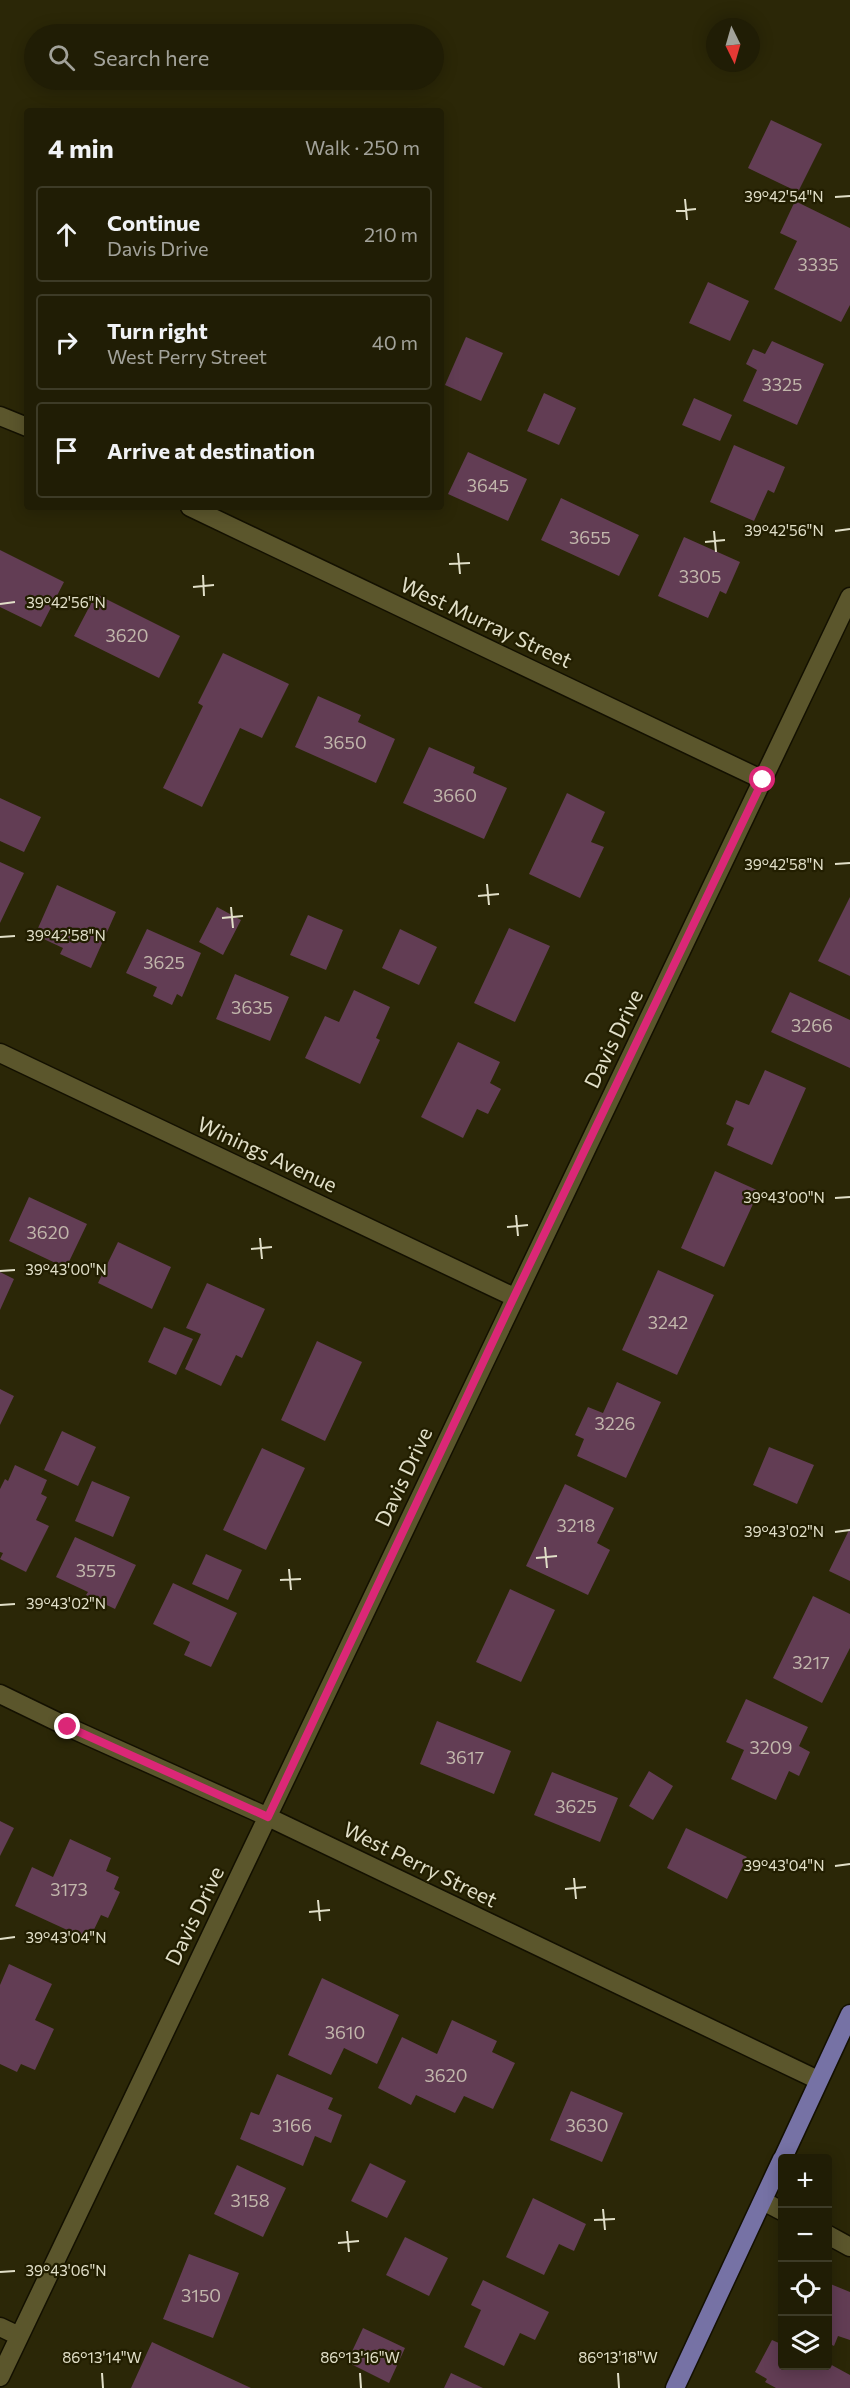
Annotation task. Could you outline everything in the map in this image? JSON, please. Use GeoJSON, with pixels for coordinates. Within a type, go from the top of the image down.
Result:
{"type":"FeatureCollection","features":[{"type":"Feature","properties":{"kind":"main road"},"geometry":{"type":"LineString","coordinates":[[785,2154],[850,2014]]}},
{"type":"Feature","properties":{"kind":"main road"},"geometry":{"type":"LineString","coordinates":[[675,2388],[778,2170]]}},
{"type":"Feature","properties":{"kind":"street"},"geometry":{"type":"LineString","coordinates":[[0,416],[24,426]]}},
{"type":"Feature","properties":{"kind":"street","name":"West Murray Street"},"geometry":{"type":"LineString","coordinates":[[196,510],[763,780]]}},
{"type":"Feature","properties":{"kind":"street","name":"Davis Drive"},"geometry":{"type":"LineString","coordinates":[[0,2377],[850,597]]}},
{"type":"Feature","properties":{"kind":"street","name":"Winings Avenue"},"geometry":{"type":"LineString","coordinates":[[0,1053],[514,1297]]}},
{"type":"Feature","properties":{"kind":"street","name":"West Perry Street"},"geometry":{"type":"LineString","coordinates":[[0,1694],[268,1817],[818,2080]]}},
{"type":"Feature","properties":{"kind":"street"},"geometry":{"type":"LineString","coordinates":[[763,2201],[778,2208]]}},
{"type":"Feature","properties":{"kind":"street"},"geometry":{"type":"LineString","coordinates":[[832,2237],[850,2247]]}},
{"type":"Feature","properties":{"kind":"street"},"geometry":{"type":"LineString","coordinates":[[0,2327],[19,2337]]}},
{"type":"Feature","properties":{"kind":"building"},"geometry":{"type":"Polygon","coordinates":[[[771,120],[822,144],[798,192],[748,168],[771,120]]]}},
{"type":"Feature","properties":{"kind":"building"},"geometry":{"type":"Polygon","coordinates":[[[795,201],[850,228],[850,305],[841,322],[774,289],[797,241],[780,233],[795,201]]]}},
{"type":"Feature","properties":{"kind":"building"},"geometry":{"type":"Polygon","coordinates":[[[708,282],[749,301],[730,341],[689,323],[708,282]]]}},
{"type":"Feature","properties":{"kind":"building"},"geometry":{"type":"Polygon","coordinates":[[[466,337],[503,353],[481,401],[445,385],[466,337]]]}},
{"type":"Feature","properties":{"kind":"building"},"geometry":{"type":"Polygon","coordinates":[[[772,341],[824,364],[797,425],[743,401],[757,370],[746,364],[753,349],[765,354],[772,341]]]}},
{"type":"Feature","properties":{"kind":"building"},"geometry":{"type":"Polygon","coordinates":[[[544,393],[576,408],[559,445],[527,431],[544,393]]]}},
{"type":"Feature","properties":{"kind":"building"},"geometry":{"type":"Polygon","coordinates":[[[694,398],[732,415],[720,441],[682,425],[694,398]]]}},
{"type":"Feature","properties":{"kind":"building"},"geometry":{"type":"Polygon","coordinates":[[[734,445],[785,467],[774,493],[768,490],[754,521],[710,502],[734,445]]]}},
{"type":"Feature","properties":{"kind":"building"},"geometry":{"type":"Polygon","coordinates":[[[468,452],[527,479],[508,521],[448,494],[468,452]]]}},
{"type":"Feature","properties":{"kind":"building"},"geometry":{"type":"Polygon","coordinates":[[[561,498],[639,535],[619,576],[541,540],[561,498]]]}},
{"type":"Feature","properties":{"kind":"building"},"geometry":{"type":"Polygon","coordinates":[[[684,537],[740,562],[726,594],[720,591],[708,618],[658,596],[684,537]]]}},
{"type":"Feature","properties":{"kind":"building"},"geometry":{"type":"Polygon","coordinates":[[[0,550],[64,582],[41,627],[0,607],[0,550]]]}},
{"type":"Feature","properties":{"kind":"building"},"geometry":{"type":"Polygon","coordinates":[[[96,594],[180,636],[159,678],[74,636],[96,594]]]}},
{"type":"Feature","properties":{"kind":"building"},"geometry":{"type":"Polygon","coordinates":[[[223,653],[289,684],[262,738],[240,728],[202,807],[163,788],[203,706],[198,703],[223,653]]]}},
{"type":"Feature","properties":{"kind":"building"},"geometry":{"type":"Polygon","coordinates":[[[318,696],[361,715],[358,722],[395,739],[376,783],[295,747],[318,696]]]}},
{"type":"Feature","properties":{"kind":"building"},"geometry":{"type":"Polygon","coordinates":[[[429,747],[475,767],[473,773],[507,788],[484,839],[403,803],[429,747]]]}},
{"type":"Feature","properties":{"kind":"building"},"geometry":{"type":"Polygon","coordinates":[[[567,793],[605,812],[591,842],[604,847],[580,898],[529,874],[567,793]]]}},
{"type":"Feature","properties":{"kind":"building"},"geometry":{"type":"Polygon","coordinates":[[[0,798],[41,817],[24,852],[0,841],[0,798]]]}},
{"type":"Feature","properties":{"kind":"building"},"geometry":{"type":"Polygon","coordinates":[[[0,862],[24,873],[0,923],[0,862]]]}},
{"type":"Feature","properties":{"kind":"building"},"geometry":{"type":"Polygon","coordinates":[[[57,885],[116,912],[91,968],[60,954],[63,948],[35,935],[57,885]]]}},
{"type":"Feature","properties":{"kind":"building"},"geometry":{"type":"Polygon","coordinates":[[[850,897],[850,976],[818,961],[850,897]]]}},
{"type":"Feature","properties":{"kind":"building"},"geometry":{"type":"Polygon","coordinates":[[[217,907],[241,920],[223,955],[199,942],[217,907]]]}},
{"type":"Feature","properties":{"kind":"building"},"geometry":{"type":"Polygon","coordinates":[[[308,915],[343,930],[326,970],[290,955],[308,915]]]}},
{"type":"Feature","properties":{"kind":"building"},"geometry":{"type":"Polygon","coordinates":[[[509,928],[550,946],[515,1022],[474,1003],[509,928]]]}},
{"type":"Feature","properties":{"kind":"building"},"geometry":{"type":"Polygon","coordinates":[[[147,929],[201,953],[182,997],[177,994],[172,1005],[153,996],[157,987],[126,973],[147,929]]]}},
{"type":"Feature","properties":{"kind":"building"},"geometry":{"type":"Polygon","coordinates":[[[400,929],[437,947],[419,985],[382,968],[400,929]]]}},
{"type":"Feature","properties":{"kind":"building"},"geometry":{"type":"Polygon","coordinates":[[[235,974],[289,997],[270,1041],[216,1019],[235,974]]]}},
{"type":"Feature","properties":{"kind":"building"},"geometry":{"type":"Polygon","coordinates":[[[354,990],[390,1007],[376,1038],[380,1040],[360,1084],[305,1058],[325,1016],[339,1022],[354,990]]]}},
{"type":"Feature","properties":{"kind":"building"},"geometry":{"type":"Polygon","coordinates":[[[790,992],[850,1020],[850,1068],[771,1032],[790,992]]]}},
{"type":"Feature","properties":{"kind":"building"},"geometry":{"type":"Polygon","coordinates":[[[458,1042],[500,1062],[490,1083],[501,1089],[488,1114],[477,1109],[463,1138],[421,1117],[458,1042]]]}},
{"type":"Feature","properties":{"kind":"building"},"geometry":{"type":"Polygon","coordinates":[[[765,1070],[806,1088],[772,1165],[727,1145],[734,1128],[726,1124],[736,1100],[749,1105],[765,1070]]]}},
{"type":"Feature","properties":{"kind":"building"},"geometry":{"type":"Polygon","coordinates":[[[715,1171],[759,1191],[724,1267],[681,1248],[715,1171]]]}},
{"type":"Feature","properties":{"kind":"building"},"geometry":{"type":"Polygon","coordinates":[[[29,1197],[87,1224],[66,1268],[9,1241],[29,1197]]]}},
{"type":"Feature","properties":{"kind":"building"},"geometry":{"type":"Polygon","coordinates":[[[118,1242],[171,1267],[152,1309],[98,1283],[118,1242]]]}},
{"type":"Feature","properties":{"kind":"building"},"geometry":{"type":"Polygon","coordinates":[[[658,1270],[714,1295],[677,1375],[622,1350],[658,1270]]]}},
{"type":"Feature","properties":{"kind":"building"},"geometry":{"type":"Polygon","coordinates":[[[0,1272],[14,1279],[0,1310],[0,1272]]]}},
{"type":"Feature","properties":{"kind":"building"},"geometry":{"type":"Polygon","coordinates":[[[207,1283],[265,1309],[242,1358],[236,1355],[221,1386],[185,1369],[201,1334],[186,1328],[207,1283]]]}},
{"type":"Feature","properties":{"kind":"building"},"geometry":{"type":"Polygon","coordinates":[[[164,1327],[193,1339],[176,1375],[148,1362],[164,1327]]]}},
{"type":"Feature","properties":{"kind":"building"},"geometry":{"type":"Polygon","coordinates":[[[317,1341],[362,1362],[325,1441],[281,1420],[317,1341]]]}},
{"type":"Feature","properties":{"kind":"building"},"geometry":{"type":"Polygon","coordinates":[[[617,1382],[661,1402],[626,1478],[577,1456],[584,1439],[575,1435],[588,1407],[603,1413],[617,1382]]]}},
{"type":"Feature","properties":{"kind":"building"},"geometry":{"type":"Polygon","coordinates":[[[0,1389],[14,1396],[0,1425],[0,1389]]]}},
{"type":"Feature","properties":{"kind":"building"},"geometry":{"type":"Polygon","coordinates":[[[62,1431],[96,1447],[78,1486],[44,1470],[62,1431]]]}},
{"type":"Feature","properties":{"kind":"building"},"geometry":{"type":"Polygon","coordinates":[[[769,1447],[814,1465],[797,1504],[753,1485],[769,1447]]]}},
{"type":"Feature","properties":{"kind":"building"},"geometry":{"type":"Polygon","coordinates":[[[262,1448],[305,1468],[266,1550],[223,1530],[262,1448]]]}},
{"type":"Feature","properties":{"kind":"building"},"geometry":{"type":"Polygon","coordinates":[[[15,1465],[47,1480],[41,1494],[47,1497],[36,1520],[49,1526],[26,1572],[0,1559],[3,1553],[0,1552],[0,1489],[5,1479],[8,1481],[15,1465]]]}},
{"type":"Feature","properties":{"kind":"building"},"geometry":{"type":"Polygon","coordinates":[[[92,1481],[130,1497],[113,1537],[75,1521],[92,1481]]]}},
{"type":"Feature","properties":{"kind":"building"},"geometry":{"type":"Polygon","coordinates":[[[565,1484],[614,1508],[597,1543],[610,1550],[588,1595],[526,1566],[565,1484]]]}},
{"type":"Feature","properties":{"kind":"building"},"geometry":{"type":"Polygon","coordinates":[[[850,1528],[850,1581],[829,1571],[850,1528]]]}},
{"type":"Feature","properties":{"kind":"building"},"geometry":{"type":"Polygon","coordinates":[[[75,1537],[136,1565],[115,1609],[86,1595],[88,1592],[56,1577],[75,1537]]]}},
{"type":"Feature","properties":{"kind":"building"},"geometry":{"type":"Polygon","coordinates":[[[206,1554],[242,1570],[228,1600],[192,1584],[206,1554]]]}},
{"type":"Feature","properties":{"kind":"building"},"geometry":{"type":"Polygon","coordinates":[[[173,1583],[237,1613],[211,1667],[184,1655],[190,1642],[153,1624],[173,1583]]]}},
{"type":"Feature","properties":{"kind":"building"},"geometry":{"type":"Polygon","coordinates":[[[510,1589],[555,1610],[521,1682],[476,1662],[510,1589]]]}},
{"type":"Feature","properties":{"kind":"building"},"geometry":{"type":"Polygon","coordinates":[[[813,1596],[850,1614],[850,1648],[822,1703],[773,1678],[813,1596]]]}},
{"type":"Feature","properties":{"kind":"building"},"geometry":{"type":"Polygon","coordinates":[[[746,1699],[808,1727],[799,1746],[810,1752],[799,1776],[789,1771],[776,1800],[731,1779],[744,1750],[726,1742],[746,1699]]]}},
{"type":"Feature","properties":{"kind":"building"},"geometry":{"type":"Polygon","coordinates":[[[437,1721],[511,1751],[494,1794],[420,1764],[437,1721]]]}},
{"type":"Feature","properties":{"kind":"building"},"geometry":{"type":"Polygon","coordinates":[[[649,1771],[673,1786],[653,1820],[629,1806],[649,1771]]]}},
{"type":"Feature","properties":{"kind":"building"},"geometry":{"type":"Polygon","coordinates":[[[552,1772],[618,1798],[600,1842],[534,1815],[552,1772]]]}},
{"type":"Feature","properties":{"kind":"building"},"geometry":{"type":"Polygon","coordinates":[[[0,1821],[14,1828],[0,1856],[0,1821]]]}},
{"type":"Feature","properties":{"kind":"building"},"geometry":{"type":"Polygon","coordinates":[[[686,1828],[747,1857],[727,1899],[667,1868],[686,1828]]]}},
{"type":"Feature","properties":{"kind":"building"},"geometry":{"type":"Polygon","coordinates":[[[70,1839],[111,1858],[106,1871],[119,1877],[114,1889],[120,1892],[108,1918],[101,1915],[89,1940],[15,1906],[32,1867],[53,1877],[70,1839]]]}},
{"type":"Feature","properties":{"kind":"building"},"geometry":{"type":"Polygon","coordinates":[[[9,1964],[52,1984],[35,2020],[54,2029],[35,2070],[21,2064],[17,2072],[0,2064],[0,1985],[9,1964]]]}},
{"type":"Feature","properties":{"kind":"building"},"geometry":{"type":"Polygon","coordinates":[[[322,1978],[399,2015],[377,2064],[344,2048],[331,2075],[288,2055],[322,1978]]]}},
{"type":"Feature","properties":{"kind":"building"},"geometry":{"type":"Polygon","coordinates":[[[452,2020],[497,2041],[492,2052],[515,2063],[493,2109],[464,2096],[455,2113],[416,2095],[411,2105],[378,2088],[402,2037],[437,2054],[452,2020]]]}},
{"type":"Feature","properties":{"kind":"building"},"geometry":{"type":"Polygon","coordinates":[[[277,2074],[333,2098],[328,2109],[342,2115],[331,2143],[315,2136],[303,2166],[240,2139],[251,2112],[259,2115],[277,2074]]]}},
{"type":"Feature","properties":{"kind":"building"},"geometry":{"type":"Polygon","coordinates":[[[571,2091],[623,2113],[602,2162],[550,2140],[571,2091]]]}},
{"type":"Feature","properties":{"kind":"building"},"geometry":{"type":"Polygon","coordinates":[[[370,2163],[406,2181],[387,2218],[351,2201],[370,2163]]]}},
{"type":"Feature","properties":{"kind":"building"},"geometry":{"type":"Polygon","coordinates":[[[237,2165],[286,2188],[263,2237],[214,2214],[237,2165]]]}},
{"type":"Feature","properties":{"kind":"building"},"geometry":{"type":"Polygon","coordinates":[[[533,2198],[586,2224],[574,2251],[559,2244],[544,2275],[506,2257],[533,2198]]]}},
{"type":"Feature","properties":{"kind":"building"},"geometry":{"type":"Polygon","coordinates":[[[405,2237],[448,2258],[429,2296],[386,2275],[405,2237]]]}},
{"type":"Feature","properties":{"kind":"building"},"geometry":{"type":"Polygon","coordinates":[[[189,2254],[239,2273],[213,2338],[163,2319],[189,2254]]]}},
{"type":"Feature","properties":{"kind":"building"},"geometry":{"type":"Polygon","coordinates":[[[483,2280],[549,2312],[535,2340],[520,2333],[504,2366],[464,2347],[481,2310],[471,2305],[483,2280]]]}},
{"type":"Feature","properties":{"kind":"building"},"geometry":{"type":"Polygon","coordinates":[[[832,2285],[850,2292],[850,2340],[838,2336],[834,2346],[832,2345],[832,2285]]]}},
{"type":"Feature","properties":{"kind":"building"},"geometry":{"type":"Polygon","coordinates":[[[363,2328],[405,2348],[389,2383],[347,2362],[363,2328]]]}},
{"type":"Feature","properties":{"kind":"building"},"geometry":{"type":"Polygon","coordinates":[[[772,2340],[778,2343],[778,2370],[832,2370],[832,2365],[850,2375],[850,2388],[776,2388],[765,2382],[767,2379],[755,2372],[772,2340]]]}},
{"type":"Feature","properties":{"kind":"building"},"geometry":{"type":"Polygon","coordinates":[[[152,2342],[251,2388],[131,2388],[152,2342]]]}},
{"type":"Feature","properties":{"kind":"building"},"geometry":{"type":"Polygon","coordinates":[[[451,2373],[483,2388],[444,2388],[451,2373]]]}},
{"type":"Feature","properties":{"kind":"route"},"geometry":{"type":"LineString","coordinates":[[68,1727],[268,1817],[514,1297],[763,780]]}}]}
